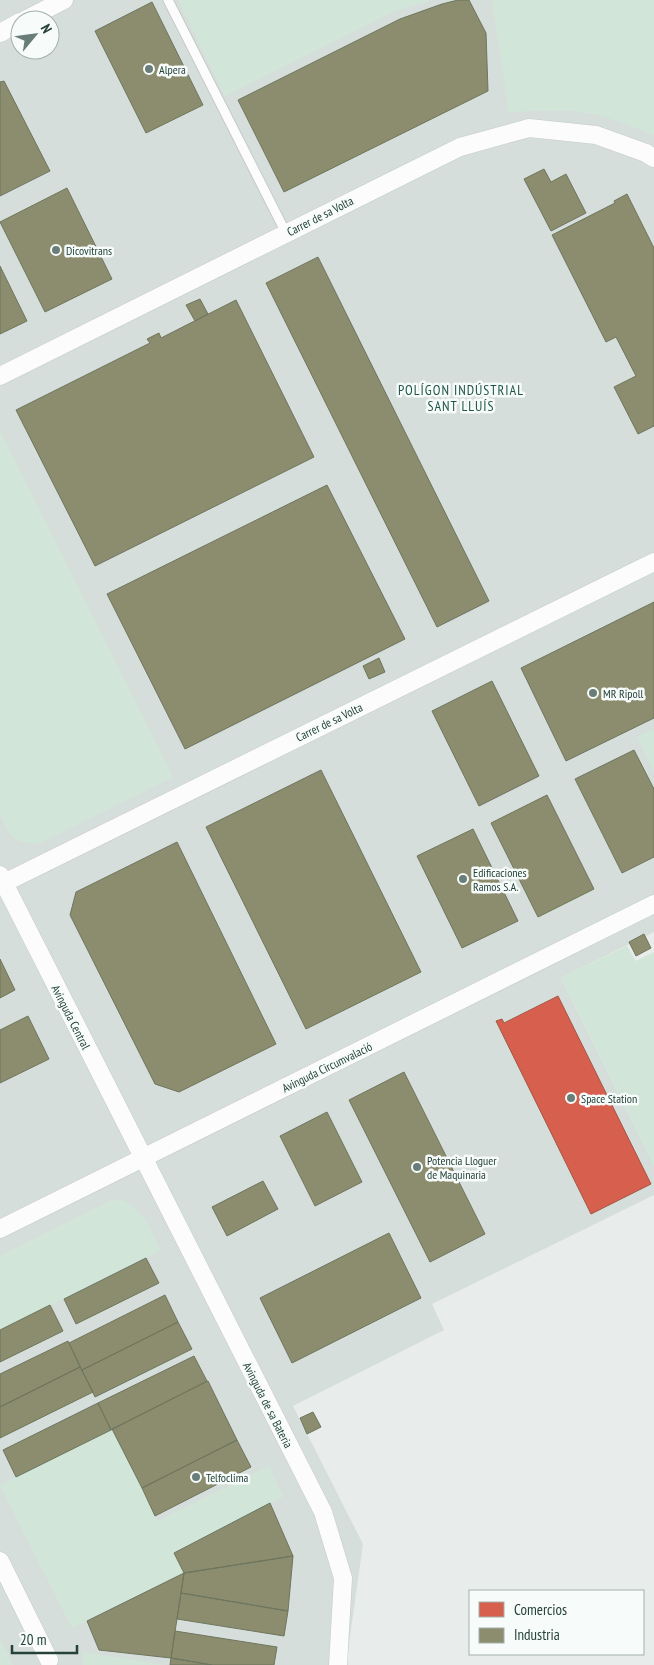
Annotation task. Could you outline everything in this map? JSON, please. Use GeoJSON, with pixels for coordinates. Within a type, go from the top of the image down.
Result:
{"type":"FeatureCollection","features":[{"type":"Feature","properties":{"kind":"street"},"geometry":{"type":"LineString","coordinates":[[44,10],[64,0]]}},
{"type":"Feature","properties":{"kind":"street","name":"Carrer de sa Volta"},"geometry":{"type":"LineString","coordinates":[[0,376],[460,146],[529,128],[596,135],[646,153],[654,158]]}},
{"type":"Feature","properties":{"kind":"street","name":"Carrer de sa Volta"},"geometry":{"type":"LineString","coordinates":[[2,879],[654,562]]}},
{"type":"Feature","properties":{"kind":"street","name":"Avinguda Central"},"geometry":{"type":"LineString","coordinates":[[2,879],[142,1158]]}},
{"type":"Feature","properties":{"kind":"street","name":"Avinguda Circumvalació"},"geometry":{"type":"LineString","coordinates":[[0,1229],[654,904]]}},
{"type":"Feature","properties":{"kind":"street","name":"Avinguda de sa Bateria"},"geometry":{"type":"LineString","coordinates":[[142,1158],[323,1512],[343,1578],[338,1665]]}},
{"type":"Feature","properties":{"kind":"street"},"geometry":{"type":"LineString","coordinates":[[0,1561],[49,1660]]}},
{"type":"Feature","properties":{"kind":"lane"},"geometry":{"type":"LineString","coordinates":[[168,0],[286,233]]}},
{"type":"Feature","properties":{"kind":"shaded area"},"geometry":{"type":"Polygon","coordinates":[[[0,0],[654,0],[654,932],[561,978],[654,1165],[654,1195],[432,1304],[444,1330],[293,1406],[363,1544],[346,1665],[0,1665],[0,0]]]}},
{"type":"Feature","properties":{"kind":"green space"},"geometry":{"type":"Polygon","coordinates":[[[178,0],[432,0],[395,11],[225,96],[178,0]]]}},
{"type":"Feature","properties":{"kind":"green space"},"geometry":{"type":"Polygon","coordinates":[[[492,0],[654,0],[654,135],[613,119],[577,111],[509,112],[492,0]]]}},
{"type":"Feature","properties":{"kind":"green space"},"geometry":{"type":"Polygon","coordinates":[[[0,431],[173,777],[40,843],[19,841],[14,838],[0,815],[0,431]]]}},
{"type":"Feature","properties":{"kind":"green space"},"geometry":{"type":"Polygon","coordinates":[[[654,729],[654,771],[637,737],[654,729]]]}},
{"type":"Feature","properties":{"kind":"green space"},"geometry":{"type":"Polygon","coordinates":[[[627,946],[636,961],[654,952],[654,1165],[561,978],[627,946]]]}},
{"type":"Feature","properties":{"kind":"green space"},"geometry":{"type":"Polygon","coordinates":[[[121,1200],[135,1208],[146,1220],[161,1250],[0,1330],[0,1256],[110,1201],[121,1200]]]}},
{"type":"Feature","properties":{"kind":"green space"},"geometry":{"type":"Polygon","coordinates":[[[112,1429],[158,1521],[269,1466],[283,1497],[174,1552],[184,1573],[72,1628],[0,1485],[112,1429]]]}},
{"type":"Feature","properties":{"kind":"green space"},"geometry":{"type":"Polygon","coordinates":[[[0,1639],[13,1665],[0,1665],[0,1639]]]}},
{"type":"Feature","properties":{"kind":"green space"},"geometry":{"type":"Polygon","coordinates":[[[83,1652],[164,1665],[83,1665],[83,1652]]]}},
{"type":"Feature","properties":{"kind":"building: Comercios","name":"Space Station"},"geometry":{"type":"Polygon","coordinates":[[[558,996],[651,1184],[591,1214],[496,1021],[502,1019],[504,1023],[558,996]]]}},
{"type":"Feature","properties":{"kind":"building: Industria"},"geometry":{"type":"Polygon","coordinates":[[[458,0],[469,0],[486,33],[488,91],[284,192],[238,100],[400,19],[458,0]]]}},
{"type":"Feature","properties":{"kind":"building: Industria","name":"Alpera"},"geometry":{"type":"Polygon","coordinates":[[[152,2],[203,105],[146,133],[95,31],[152,2]]]}},
{"type":"Feature","properties":{"kind":"building: Industria"},"geometry":{"type":"Polygon","coordinates":[[[4,81],[50,171],[0,196],[0,82],[4,81]]]}},
{"type":"Feature","properties":{"kind":"building: Industria"},"geometry":{"type":"Polygon","coordinates":[[[544,169],[551,182],[566,174],[586,213],[551,231],[524,179],[544,169]]]}},
{"type":"Feature","properties":{"kind":"building: Industria","name":"Dicovitrans"},"geometry":{"type":"Polygon","coordinates":[[[67,188],[112,279],[45,312],[0,222],[67,188]]]}},
{"type":"Feature","properties":{"kind":"building: Industria"},"geometry":{"type":"Polygon","coordinates":[[[627,194],[654,248],[654,426],[638,434],[614,387],[636,376],[616,337],[606,342],[552,235],[615,203],[614,201],[627,194]]]}},
{"type":"Feature","properties":{"kind":"building: Industria"},"geometry":{"type":"Polygon","coordinates":[[[318,257],[489,601],[437,627],[266,283],[318,257]]]}},
{"type":"Feature","properties":{"kind":"building: Industria"},"geometry":{"type":"Polygon","coordinates":[[[0,266],[27,321],[0,334],[0,266]]]}},
{"type":"Feature","properties":{"kind":"building: Industria"},"geometry":{"type":"Polygon","coordinates":[[[200,299],[208,314],[195,321],[186,305],[200,299]]]}},
{"type":"Feature","properties":{"kind":"building: Industria"},"geometry":{"type":"Polygon","coordinates":[[[236,300],[314,457],[95,566],[16,410],[150,343],[147,339],[159,333],[161,338],[236,300]]]}},
{"type":"Feature","properties":{"kind":"building: Industria"},"geometry":{"type":"Polygon","coordinates":[[[327,485],[405,639],[185,749],[107,594],[327,485]]]}},
{"type":"Feature","properties":{"kind":"building: Industria","name":"MR Ripoll"},"geometry":{"type":"Polygon","coordinates":[[[654,602],[654,718],[566,761],[521,668],[654,602]]]}},
{"type":"Feature","properties":{"kind":"building: Industria"},"geometry":{"type":"Polygon","coordinates":[[[379,658],[385,672],[369,679],[363,666],[379,658]]]}},
{"type":"Feature","properties":{"kind":"building: Industria"},"geometry":{"type":"Polygon","coordinates":[[[492,681],[539,776],[479,806],[432,711],[492,681]]]}},
{"type":"Feature","properties":{"kind":"building: Industria"},"geometry":{"type":"Polygon","coordinates":[[[634,750],[654,789],[654,857],[622,873],[575,779],[634,750]]]}},
{"type":"Feature","properties":{"kind":"building: Industria"},"geometry":{"type":"Polygon","coordinates":[[[321,770],[421,972],[306,1029],[206,827],[321,770]]]}},
{"type":"Feature","properties":{"kind":"building: Industria"},"geometry":{"type":"Polygon","coordinates":[[[547,795],[594,889],[538,917],[491,823],[547,795]]]}},
{"type":"Feature","properties":{"kind":"building: Industria","name":"Edificaciones Ramos S.A."},"geometry":{"type":"Polygon","coordinates":[[[473,829],[518,921],[462,948],[417,856],[473,829]]]}},
{"type":"Feature","properties":{"kind":"building: Industria"},"geometry":{"type":"Polygon","coordinates":[[[177,842],[276,1044],[179,1092],[155,1084],[70,915],[76,892],[177,842]]]}},
{"type":"Feature","properties":{"kind":"building: Industria"},"geometry":{"type":"Polygon","coordinates":[[[644,934],[651,948],[636,956],[629,942],[644,934]]]}},
{"type":"Feature","properties":{"kind":"building: Industria"},"geometry":{"type":"Polygon","coordinates":[[[0,959],[15,990],[0,998],[0,959]]]}},
{"type":"Feature","properties":{"kind":"building: Industria"},"geometry":{"type":"Polygon","coordinates":[[[28,1016],[49,1059],[0,1083],[0,1030],[28,1016]]]}},
{"type":"Feature","properties":{"kind":"building: Industria","name":"Potencia Lloguer de Maquinaria"},"geometry":{"type":"Polygon","coordinates":[[[404,1072],[485,1234],[430,1262],[349,1100],[404,1072]]]}},
{"type":"Feature","properties":{"kind":"building: Industria"},"geometry":{"type":"Polygon","coordinates":[[[327,1112],[362,1182],[315,1206],[280,1136],[327,1112]]]}},
{"type":"Feature","properties":{"kind":"building: Industria"},"geometry":{"type":"Polygon","coordinates":[[[263,1181],[278,1209],[227,1236],[212,1207],[263,1181]]]}},
{"type":"Feature","properties":{"kind":"building: Industria"},"geometry":{"type":"Polygon","coordinates":[[[389,1233],[421,1298],[292,1363],[260,1298],[389,1233]]]}},
{"type":"Feature","properties":{"kind":"building: Industria"},"geometry":{"type":"Polygon","coordinates":[[[146,1258],[159,1283],[76,1324],[64,1299],[146,1258]]]}},
{"type":"Feature","properties":{"kind":"building: Industria"},"geometry":{"type":"Polygon","coordinates":[[[165,1295],[178,1322],[82,1370],[69,1343],[165,1295]]]}},
{"type":"Feature","properties":{"kind":"building: Industria"},"geometry":{"type":"Polygon","coordinates":[[[50,1305],[63,1331],[0,1362],[0,1330],[50,1305]]]}},
{"type":"Feature","properties":{"kind":"building: Industria"},"geometry":{"type":"Polygon","coordinates":[[[178,1322],[192,1349],[95,1397],[82,1370],[178,1322]]]}},
{"type":"Feature","properties":{"kind":"building: Industria"},"geometry":{"type":"Polygon","coordinates":[[[68,1341],[80,1367],[0,1407],[0,1374],[68,1341]]]}},
{"type":"Feature","properties":{"kind":"building: Industria"},"geometry":{"type":"Polygon","coordinates":[[[194,1356],[207,1381],[111,1430],[98,1403],[194,1356]]]}},
{"type":"Feature","properties":{"kind":"building: Industria"},"geometry":{"type":"Polygon","coordinates":[[[80,1367],[93,1392],[0,1438],[0,1407],[80,1367]]]}},
{"type":"Feature","properties":{"kind":"building: Industria"},"geometry":{"type":"Polygon","coordinates":[[[208,1381],[237,1440],[142,1488],[112,1429],[208,1381]]]}},
{"type":"Feature","properties":{"kind":"building: Industria"},"geometry":{"type":"Polygon","coordinates":[[[98,1403],[111,1430],[16,1477],[3,1450],[98,1403]]]}},
{"type":"Feature","properties":{"kind":"building: Industria"},"geometry":{"type":"Polygon","coordinates":[[[313,1412],[321,1427],[307,1434],[300,1418],[313,1412]]]}},
{"type":"Feature","properties":{"kind":"building: Industria","name":"Telfoclima"},"geometry":{"type":"Polygon","coordinates":[[[237,1440],[251,1467],[155,1516],[142,1488],[237,1440]]]}},
{"type":"Feature","properties":{"kind":"building: Industria"},"geometry":{"type":"Polygon","coordinates":[[[270,1503],[293,1556],[184,1573],[174,1553],[270,1503]]]}},
{"type":"Feature","properties":{"kind":"building: Industria"},"geometry":{"type":"Polygon","coordinates":[[[293,1556],[288,1611],[181,1593],[184,1573],[293,1556]]]}},
{"type":"Feature","properties":{"kind":"building: Industria"},"geometry":{"type":"Polygon","coordinates":[[[184,1573],[171,1658],[99,1650],[87,1621],[184,1573]]]}},
{"type":"Feature","properties":{"kind":"building: Industria"},"geometry":{"type":"Polygon","coordinates":[[[181,1593],[288,1611],[284,1636],[177,1619],[181,1593]]]}},
{"type":"Feature","properties":{"kind":"building: Industria"},"geometry":{"type":"Polygon","coordinates":[[[175,1631],[277,1647],[274,1665],[212,1665],[171,1658],[175,1631]]]}},
{"type":"Feature","properties":{"kind":"building: Industria"},"geometry":{"type":"Polygon","coordinates":[[[171,1658],[212,1665],[170,1665],[171,1658]]]}},
{"type":"Feature","properties":{"kind":"place","name":"Alpera"},"geometry":{"type":"Point","coordinates":[149,69]}},
{"type":"Feature","properties":{"kind":"place","name":"Dicovitrans"},"geometry":{"type":"Point","coordinates":[56,250]}},
{"type":"Feature","properties":{"kind":"place","name":"MR Ripoll"},"geometry":{"type":"Point","coordinates":[593,693]}},
{"type":"Feature","properties":{"kind":"place","name":"Edificaciones Ramos S.A."},"geometry":{"type":"Point","coordinates":[463,879]}},
{"type":"Feature","properties":{"kind":"place","name":"Space Station"},"geometry":{"type":"Point","coordinates":[571,1098]}},
{"type":"Feature","properties":{"kind":"place","name":"Potencia Lloguer de Maquinaria"},"geometry":{"type":"Point","coordinates":[417,1167]}},
{"type":"Feature","properties":{"kind":"place","name":"Telfoclima"},"geometry":{"type":"Point","coordinates":[196,1477]}},
{"type":"Feature","properties":{"kind":"district","name":"POLÍGON INDÚSTRIAL SANT LLUÍS"},"geometry":{"type":"Point","coordinates":[461,398]}}]}
